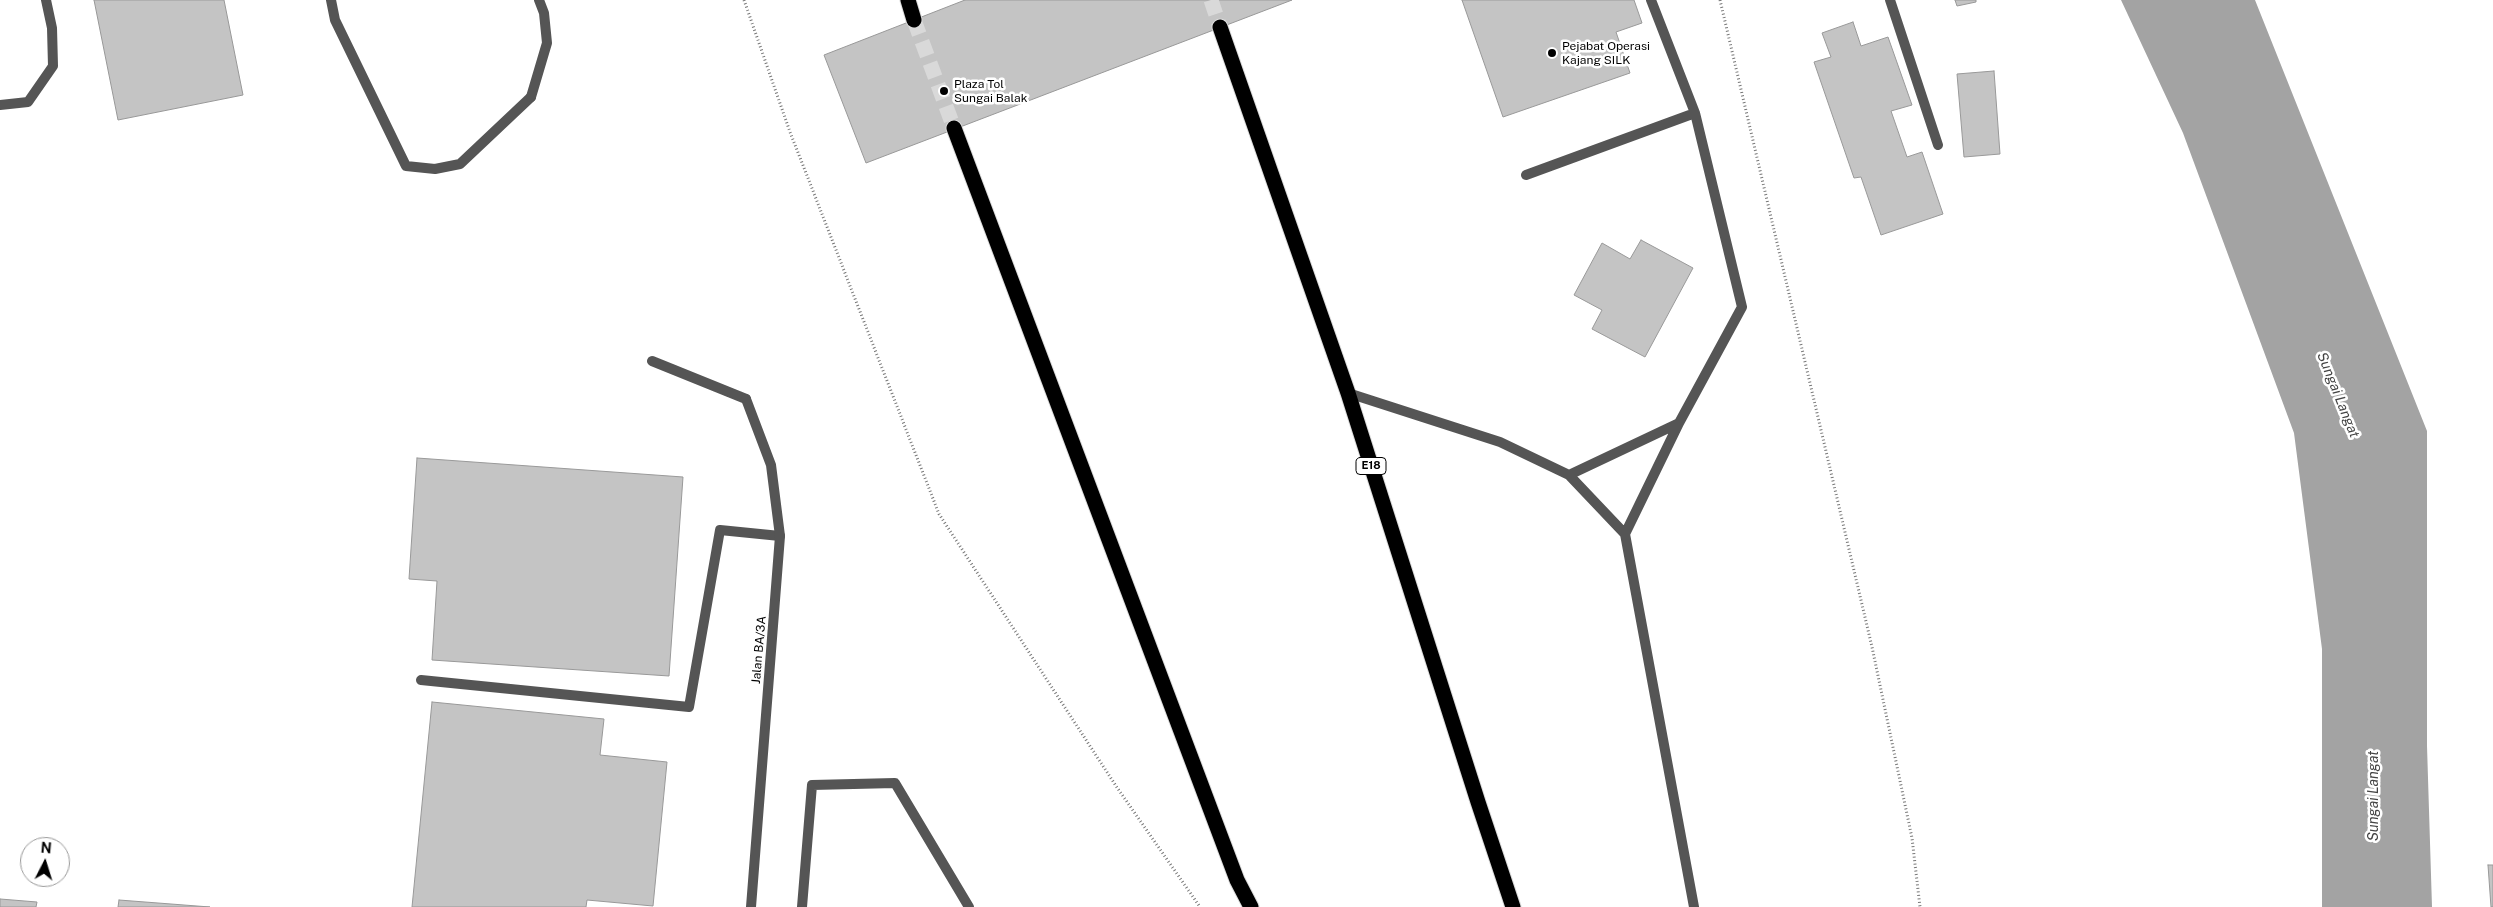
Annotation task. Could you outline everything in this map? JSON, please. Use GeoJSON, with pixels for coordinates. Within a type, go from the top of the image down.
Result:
{"type":"FeatureCollection","features":[{"type":"Feature","properties":{"kind":"highway"},"geometry":{"type":"LineString","coordinates":[[908,0],[914,20]]}},
{"type":"Feature","properties":{"kind":"highway","name":"E18"},"geometry":{"type":"LineString","coordinates":[[1220,27],[1348,393],[1478,802],[1514,907]]}},
{"type":"Feature","properties":{"kind":"highway"},"geometry":{"type":"LineString","coordinates":[[954,128],[1237,880],[1251,907]]}},
{"type":"Feature","properties":{"kind":"street"},"geometry":{"type":"LineString","coordinates":[[0,105],[28,102],[53,66],[52,28],[46,0]]}},
{"type":"Feature","properties":{"kind":"street"},"geometry":{"type":"LineString","coordinates":[[331,0],[335,20],[406,166],[436,169],[460,164],[531,97],[547,43],[544,13],[539,0]]}},
{"type":"Feature","properties":{"kind":"street"},"geometry":{"type":"LineString","coordinates":[[1625,534],[1679,423],[1742,307],[1695,113],[1651,0]]}},
{"type":"Feature","properties":{"kind":"street"},"geometry":{"type":"LineString","coordinates":[[1890,0],[1938,145]]}},
{"type":"Feature","properties":{"kind":"street"},"geometry":{"type":"LineString","coordinates":[[1526,176],[1695,113]]}},
{"type":"Feature","properties":{"kind":"street","name":"Jalan BA/3A"},"geometry":{"type":"LineString","coordinates":[[652,361],[746,399],[771,465],[780,536],[751,907]]}},
{"type":"Feature","properties":{"kind":"street"},"geometry":{"type":"LineString","coordinates":[[1348,393],[1500,442],[1569,475],[1625,534],[1694,907]]}},
{"type":"Feature","properties":{"kind":"street"},"geometry":{"type":"LineString","coordinates":[[1569,475],[1679,423]]}},
{"type":"Feature","properties":{"kind":"street"},"geometry":{"type":"LineString","coordinates":[[421,680],[689,707],[720,530],[780,536]]}},
{"type":"Feature","properties":{"kind":"street"},"geometry":{"type":"LineString","coordinates":[[802,907],[812,786],[895,783],[969,907]]}},
{"type":"Feature","properties":{"kind":"path"},"geometry":{"type":"LineString","coordinates":[[744,0],[790,132],[939,514],[1116,786],[1200,907]]}},
{"type":"Feature","properties":{"kind":"path"},"geometry":{"type":"LineString","coordinates":[[1720,0],[1872,647],[1912,838],[1920,907]]}},
{"type":"Feature","properties":{"kind":"water","name":"Sungai Langat"},"geometry":{"type":"Polygon","coordinates":[[[2121,0],[2255,0],[2427,431],[2427,746],[2432,907],[2322,907],[2322,649],[2294,433],[2183,133],[2121,0]]]}},
{"type":"Feature","properties":{"kind":"building"},"geometry":{"type":"Polygon","coordinates":[[[94,0],[224,0],[243,95],[118,120],[94,0]]]}},
{"type":"Feature","properties":{"kind":"building","name":"Plaza Tol Sungai Balak"},"geometry":{"type":"Polygon","coordinates":[[[965,0],[1292,0],[866,163],[824,55],[965,0]]]}},
{"type":"Feature","properties":{"kind":"building","name":"Pejabat Operasi Kajang SILK"},"geometry":{"type":"Polygon","coordinates":[[[1462,0],[1634,0],[1642,23],[1616,32],[1630,73],[1503,117],[1462,0]]]}},
{"type":"Feature","properties":{"kind":"building"},"geometry":{"type":"Polygon","coordinates":[[[1955,0],[1976,0],[1976,2],[1957,6],[1955,0]]]}},
{"type":"Feature","properties":{"kind":"building"},"geometry":{"type":"Polygon","coordinates":[[[1853,22],[1861,46],[1888,37],[1912,105],[1891,111],[1907,157],[1922,152],[1943,214],[1881,235],[1861,177],[1854,178],[1814,62],[1831,57],[1822,33],[1853,22]]]}},
{"type":"Feature","properties":{"kind":"building"},"geometry":{"type":"Polygon","coordinates":[[[1994,71],[2000,154],[1964,157],[1957,74],[1994,71]]]}},
{"type":"Feature","properties":{"kind":"building"},"geometry":{"type":"Polygon","coordinates":[[[1641,240],[1693,268],[1645,357],[1592,329],[1602,310],[1574,295],[1602,243],[1630,259],[1641,240]]]}},
{"type":"Feature","properties":{"kind":"building"},"geometry":{"type":"Polygon","coordinates":[[[417,458],[683,477],[669,676],[432,660],[437,581],[409,579],[417,458]]]}},
{"type":"Feature","properties":{"kind":"building"},"geometry":{"type":"Polygon","coordinates":[[[432,702],[604,719],[600,755],[667,762],[653,906],[587,900],[586,907],[412,907],[432,702]]]}},
{"type":"Feature","properties":{"kind":"building"},"geometry":{"type":"Polygon","coordinates":[[[2488,865],[2493,865],[2493,907],[2491,907],[2488,865]]]}},
{"type":"Feature","properties":{"kind":"building"},"geometry":{"type":"Polygon","coordinates":[[[0,899],[37,902],[36,907],[0,907],[0,899]]]}},
{"type":"Feature","properties":{"kind":"building"},"geometry":{"type":"Polygon","coordinates":[[[119,900],[210,907],[118,907],[119,900]]]}},
{"type":"Feature","properties":{"kind":"tunnel"},"geometry":{"type":"LineString","coordinates":[[1211,0],[1220,27]]}},
{"type":"Feature","properties":{"kind":"tunnel"},"geometry":{"type":"LineString","coordinates":[[914,20],[954,128]]}},
{"type":"Feature","properties":{"kind":"place","name":"Pejabat Operasi Kajang SILK"},"geometry":{"type":"Point","coordinates":[1552,53]}},
{"type":"Feature","properties":{"kind":"place","name":"Plaza Tol Sungai Balak"},"geometry":{"type":"Point","coordinates":[944,91]}}]}
